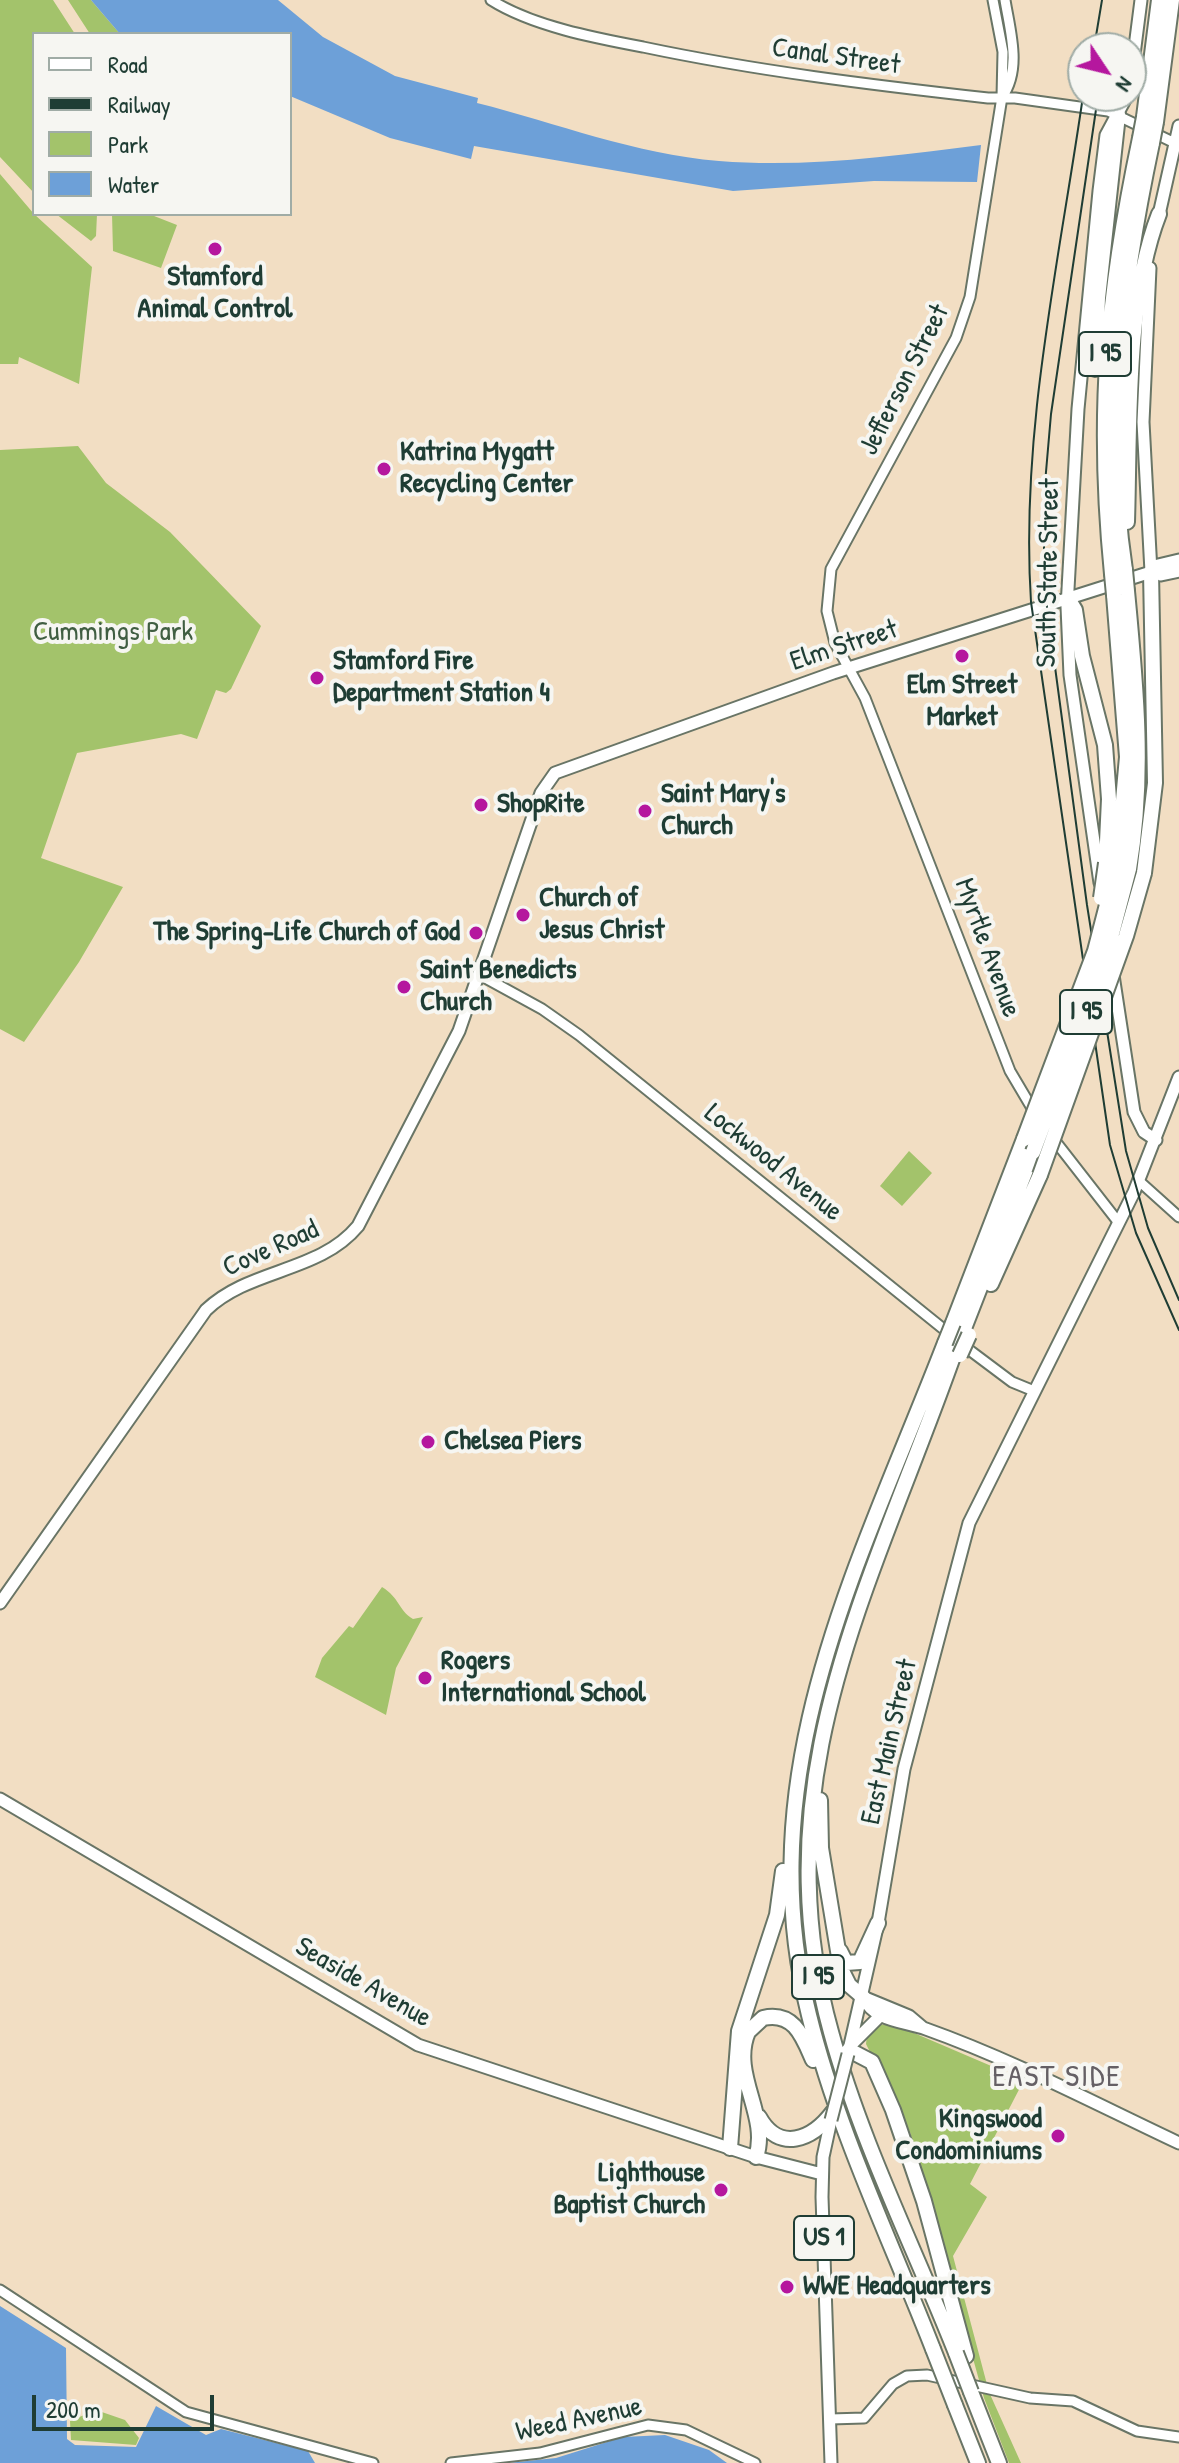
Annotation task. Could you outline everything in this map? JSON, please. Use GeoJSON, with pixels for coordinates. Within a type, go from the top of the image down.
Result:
{"type":"FeatureCollection","features":[{"type":"Feature","properties":{"kind":"highway","name":"I 95"},"geometry":{"type":"LineString","coordinates":[[1150,120],[1159,0]]}},
{"type":"Feature","properties":{"kind":"highway","name":"I 95"},"geometry":{"type":"LineString","coordinates":[[1119,572],[1103,459],[1110,304],[1146,140],[1172,0]]}},
{"type":"Feature","properties":{"kind":"highway"},"geometry":{"type":"LineString","coordinates":[[1103,459],[1096,403],[1096,314],[1118,115]]}},
{"type":"Feature","properties":{"kind":"highway","name":"I 95"},"geometry":{"type":"LineString","coordinates":[[1028,1146],[1105,960],[1124,868],[1127,757],[1116,478],[1116,368],[1146,140]]}},
{"type":"Feature","properties":{"kind":"highway"},"geometry":{"type":"LineString","coordinates":[[1119,572],[1139,289],[1146,250],[1159,214]]}},
{"type":"Feature","properties":{"kind":"highway"},"geometry":{"type":"LineString","coordinates":[[1124,868],[1155,783],[1154,572]]}},
{"type":"Feature","properties":{"kind":"highway"},"geometry":{"type":"LineString","coordinates":[[953,1350],[1005,1224],[1040,1175],[1126,936],[1124,868],[1109,799],[1105,745],[1082,656],[1075,610],[1069,600]]}},
{"type":"Feature","properties":{"kind":"highway","name":"I 95"},"geometry":{"type":"LineString","coordinates":[[961,1330],[1005,1224],[1093,936],[1124,868]]}},
{"type":"Feature","properties":{"kind":"highway","name":"I 95"},"geometry":{"type":"LineString","coordinates":[[953,1350],[931,1420],[845,1647],[826,1711],[814,1775],[807,1862],[811,1927],[821,1991],[845,2074],[961,2354]]}},
{"type":"Feature","properties":{"kind":"highway","name":"I 95"},"geometry":{"type":"LineString","coordinates":[[953,1350],[822,1663],[800,1749],[792,1815],[792,1904],[804,1992],[827,2078],[978,2463]]}},
{"type":"Feature","properties":{"kind":"highway"},"geometry":{"type":"LineString","coordinates":[[826,1711],[819,1821],[842,1975],[863,1997]]}},
{"type":"Feature","properties":{"kind":"highway"},"geometry":{"type":"LineString","coordinates":[[730,2148],[736,2042],[777,1915],[792,1815]]}},
{"type":"Feature","properties":{"kind":"highway"},"geometry":{"type":"LineString","coordinates":[[832,1917],[841,1957],[850,1965],[863,1959],[878,1923]]}},
{"type":"Feature","properties":{"kind":"highway"},"geometry":{"type":"LineString","coordinates":[[756,2157],[760,2142],[743,2062],[748,2032],[763,2018],[786,2019],[803,2037],[872,2192]]}},
{"type":"Feature","properties":{"kind":"highway"},"geometry":{"type":"LineString","coordinates":[[849,2050],[872,2062],[890,2101],[924,2201],[973,2397],[999,2463]]}},
{"type":"Feature","properties":{"kind":"highway"},"geometry":{"type":"LineString","coordinates":[[748,2090],[764,2126],[786,2139],[810,2135],[832,2116]]}},
{"type":"Feature","properties":{"kind":"main road"},"geometry":{"type":"LineString","coordinates":[[1137,32],[1141,0]]}},
{"type":"Feature","properties":{"kind":"main road","name":"South State Street"},"geometry":{"type":"LineString","coordinates":[[1119,112],[1110,125],[1104,147],[1087,300],[1069,600],[1073,696],[1134,1112],[1141,1128],[1156,1140]]}},
{"type":"Feature","properties":{"kind":"main road"},"geometry":{"type":"LineString","coordinates":[[1154,572],[1143,422],[1149,278],[1159,214],[1178,146],[1179,126]]}},
{"type":"Feature","properties":{"kind":"main road"},"geometry":{"type":"LineString","coordinates":[[1154,572],[1158,565],[1179,560]]}},
{"type":"Feature","properties":{"kind":"main road"},"geometry":{"type":"LineString","coordinates":[[1154,572],[1161,575],[1179,571]]}},
{"type":"Feature","properties":{"kind":"main road","name":"Elm Street"},"geometry":{"type":"LineString","coordinates":[[555,773],[849,668],[1154,572]]}},
{"type":"Feature","properties":{"kind":"main road","name":"Cove Road"},"geometry":{"type":"LineString","coordinates":[[0,1603],[206,1310],[228,1292],[250,1280],[332,1250],[358,1226],[459,1031],[541,793],[555,773]]}},
{"type":"Feature","properties":{"kind":"main road","name":"East Main Street"},"geometry":{"type":"LineString","coordinates":[[831,2463],[822,2174],[832,2116],[863,1997],[878,1923],[904,1769],[975,1507],[1139,1181],[1179,1077]]}},
{"type":"Feature","properties":{"kind":"main road","name":"Seaside Avenue"},"geometry":{"type":"LineString","coordinates":[[0,1799],[411,2042],[756,2157],[822,2174]]}},
{"type":"Feature","properties":{"kind":"main road"},"geometry":{"type":"LineString","coordinates":[[863,1997],[880,2016],[907,2020]]}},
{"type":"Feature","properties":{"kind":"main road"},"geometry":{"type":"LineString","coordinates":[[863,1997],[923,2028],[1179,2143]]}},
{"type":"Feature","properties":{"kind":"main road"},"geometry":{"type":"LineString","coordinates":[[849,2050],[880,2016]]}},
{"type":"Feature","properties":{"kind":"street","name":"Canal Street"},"geometry":{"type":"LineString","coordinates":[[491,0],[573,32],[683,56],[805,77],[1002,97],[1118,115],[1178,146]]}},
{"type":"Feature","properties":{"kind":"street"},"geometry":{"type":"LineString","coordinates":[[993,0],[1002,45],[1002,97]]}},
{"type":"Feature","properties":{"kind":"street"},"geometry":{"type":"LineString","coordinates":[[1002,97],[1010,84],[1013,53],[1005,0]]}},
{"type":"Feature","properties":{"kind":"street","name":"Jefferson Street"},"geometry":{"type":"LineString","coordinates":[[849,668],[835,643],[827,611],[831,569],[963,321],[1002,97]]}},
{"type":"Feature","properties":{"kind":"street","name":"Myrtle Avenue"},"geometry":{"type":"LineString","coordinates":[[849,668],[903,789],[1016,1083],[1059,1149],[1119,1223]]}},
{"type":"Feature","properties":{"kind":"street","name":"Lockwood Avenue"},"geometry":{"type":"LineString","coordinates":[[480,975],[542,1009],[579,1035],[972,1352],[1012,1382],[1034,1391]]}},
{"type":"Feature","properties":{"kind":"street"},"geometry":{"type":"LineString","coordinates":[[1139,1181],[1179,1217]]}},
{"type":"Feature","properties":{"kind":"street"},"geometry":{"type":"LineString","coordinates":[[0,2290],[186,2412],[373,2463]]}},
{"type":"Feature","properties":{"kind":"street"},"geometry":{"type":"LineString","coordinates":[[830,2419],[864,2418],[893,2384],[907,2376],[927,2375],[1030,2398],[1073,2401],[1137,2431],[1179,2437]]}},
{"type":"Feature","properties":{"kind":"street","name":"Weed Avenue"},"geometry":{"type":"LineString","coordinates":[[451,2463],[540,2453],[648,2425],[686,2430],[755,2463]]}},
{"type":"Feature","properties":{"kind":"green space"},"geometry":{"type":"Polygon","coordinates":[[[0,0],[53,0],[74,32],[32,32],[32,191],[0,157],[0,0]]]}},
{"type":"Feature","properties":{"kind":"green space"},"geometry":{"type":"Polygon","coordinates":[[[68,0],[91,0],[118,32],[89,32],[68,0]]]}},
{"type":"Feature","properties":{"kind":"green space"},"geometry":{"type":"Polygon","coordinates":[[[0,174],[32,212],[32,216],[36,216],[92,267],[79,384],[19,357],[18,364],[0,364],[0,174]]]}},
{"type":"Feature","properties":{"kind":"green space"},"geometry":{"type":"Polygon","coordinates":[[[59,216],[97,216],[96,236],[91,241],[59,216]]]}},
{"type":"Feature","properties":{"kind":"green space"},"geometry":{"type":"Polygon","coordinates":[[[112,216],[154,216],[177,225],[161,268],[113,251],[112,216]]]}},
{"type":"Feature","properties":{"kind":"green space","name":"Cummings Park"},"geometry":{"type":"Polygon","coordinates":[[[78,446],[106,483],[170,532],[261,626],[231,689],[226,693],[216,690],[197,739],[181,734],[77,753],[41,858],[123,887],[79,962],[24,1042],[0,1029],[0,450],[78,446]]]}},
{"type":"Feature","properties":{"kind":"green space"},"geometry":{"type":"Polygon","coordinates":[[[909,1151],[932,1173],[902,1206],[880,1186],[909,1151]]]}},
{"type":"Feature","properties":{"kind":"green space"},"geometry":{"type":"Polygon","coordinates":[[[382,1587],[413,1619],[423,1617],[396,1668],[386,1715],[315,1677],[322,1658],[349,1626],[353,1628],[382,1587]]]}},
{"type":"Feature","properties":{"kind":"green space"},"geometry":{"type":"Polygon","coordinates":[[[893,2024],[1024,2080],[970,2184],[987,2197],[953,2256],[989,2392],[1021,2463],[1009,2463],[984,2398],[910,2132],[866,2044],[867,2035],[878,2025],[893,2024]]]}},
{"type":"Feature","properties":{"kind":"green space"},"geometry":{"type":"Polygon","coordinates":[[[96,2410],[125,2420],[139,2438],[136,2445],[71,2440],[70,2421],[96,2410]]]}},
{"type":"Feature","properties":{"kind":"water"},"geometry":{"type":"Polygon","coordinates":[[[91,0],[278,0],[323,37],[395,76],[478,98],[477,103],[626,145],[719,161],[784,163],[883,157],[981,145],[977,182],[874,181],[733,191],[474,146],[471,159],[390,138],[292,97],[292,32],[118,32],[91,0]]]}},
{"type":"Feature","properties":{"kind":"water"},"geometry":{"type":"Polygon","coordinates":[[[0,2306],[66,2348],[67,2439],[75,2445],[136,2447],[156,2406],[206,2435],[221,2429],[308,2451],[315,2463],[0,2463],[0,2306]]]}},
{"type":"Feature","properties":{"kind":"water"},"geometry":{"type":"Polygon","coordinates":[[[665,2435],[709,2450],[727,2463],[508,2463],[556,2458],[623,2437],[665,2435]]]}},
{"type":"Feature","properties":{"kind":"railway"},"geometry":{"type":"LineString","coordinates":[[1097,32],[1102,0]]}},
{"type":"Feature","properties":{"kind":"railway"},"geometry":{"type":"LineString","coordinates":[[1080,112],[1036,412],[1029,539],[1031,602],[1110,1145],[1136,1233],[1179,1330]]}},
{"type":"Feature","properties":{"kind":"railway"},"geometry":{"type":"LineString","coordinates":[[1096,112],[1051,414],[1044,495],[1044,585],[1087,905],[1126,1151],[1148,1228],[1179,1300]]}},
{"type":"Feature","properties":{"kind":"place","name":"Stamford Animal Control"},"geometry":{"type":"Point","coordinates":[215,249]}},
{"type":"Feature","properties":{"kind":"place","name":"Katrina Mygatt Recycling Center"},"geometry":{"type":"Point","coordinates":[384,469]}},
{"type":"Feature","properties":{"kind":"place","name":"Elm Street Market"},"geometry":{"type":"Point","coordinates":[962,656]}},
{"type":"Feature","properties":{"kind":"place","name":"Stamford Fire Department Station 4"},"geometry":{"type":"Point","coordinates":[317,678]}},
{"type":"Feature","properties":{"kind":"place","name":"ShopRite"},"geometry":{"type":"Point","coordinates":[481,805]}},
{"type":"Feature","properties":{"kind":"place","name":"Saint Mary's Church"},"geometry":{"type":"Point","coordinates":[645,811]}},
{"type":"Feature","properties":{"kind":"place","name":"Church of Jesus Christ"},"geometry":{"type":"Point","coordinates":[523,915]}},
{"type":"Feature","properties":{"kind":"place","name":"The Spring-Life Church of God"},"geometry":{"type":"Point","coordinates":[476,933]}},
{"type":"Feature","properties":{"kind":"place","name":"Saint Benedicts Church"},"geometry":{"type":"Point","coordinates":[404,987]}},
{"type":"Feature","properties":{"kind":"place","name":"Chelsea Piers"},"geometry":{"type":"Point","coordinates":[428,1442]}},
{"type":"Feature","properties":{"kind":"place","name":"Rogers International School"},"geometry":{"type":"Point","coordinates":[425,1678]}},
{"type":"Feature","properties":{"kind":"place","name":"Kingswood Condominiums"},"geometry":{"type":"Point","coordinates":[1058,2136]}},
{"type":"Feature","properties":{"kind":"place","name":"Lighthouse Baptist Church"},"geometry":{"type":"Point","coordinates":[721,2190]}},
{"type":"Feature","properties":{"kind":"place","name":"WWE Headquarters"},"geometry":{"type":"Point","coordinates":[787,2287]}},
{"type":"Feature","properties":{"kind":"district","name":"EAST SIDE"},"geometry":{"type":"Point","coordinates":[1057,2078]}}]}
